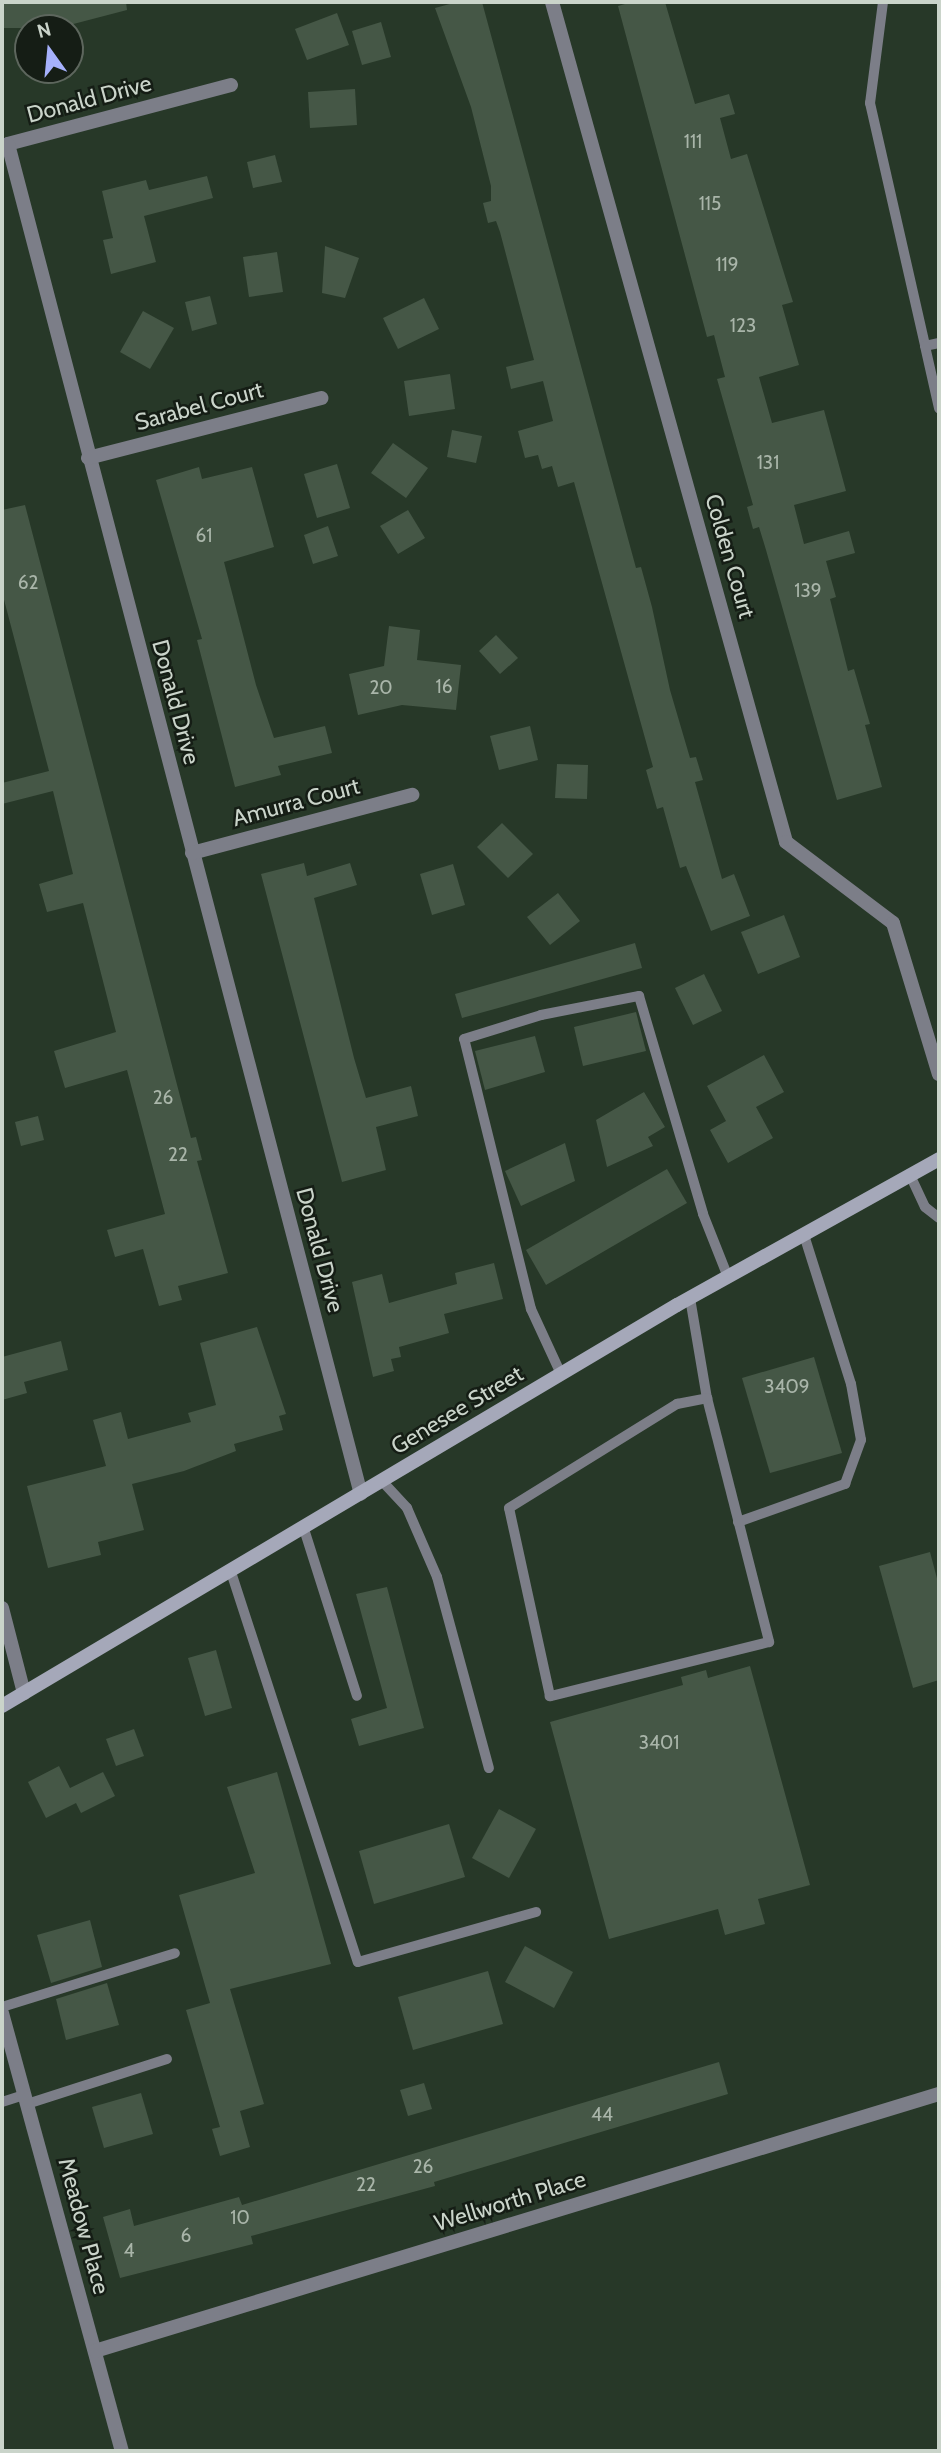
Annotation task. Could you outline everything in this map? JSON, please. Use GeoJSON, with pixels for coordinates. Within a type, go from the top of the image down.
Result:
{"type":"FeatureCollection","features":[{"type":"Feature","properties":{"kind":"main road","name":"Genesee Street"},"geometry":{"type":"LineString","coordinates":[[2,1706],[690,1298],[939,1159]]}},
{"type":"Feature","properties":{"kind":"street","name":"Colden Court"},"geometry":{"type":"LineString","coordinates":[[552,2],[786,842],[893,923],[939,1074]]}},
{"type":"Feature","properties":{"kind":"street","name":"Donald Drive"},"geometry":{"type":"LineString","coordinates":[[231,85],[8,144],[361,1494]]}},
{"type":"Feature","properties":{"kind":"street","name":"Sarabel Court"},"geometry":{"type":"LineString","coordinates":[[88,458],[321,398]]}},
{"type":"Feature","properties":{"kind":"street","name":"Amurra Court"},"geometry":{"type":"LineString","coordinates":[[192,853],[412,795]]}},
{"type":"Feature","properties":{"kind":"street"},"geometry":{"type":"LineString","coordinates":[[2,1608],[24,1693]]}},
{"type":"Feature","properties":{"kind":"street","name":"Meadow Place"},"geometry":{"type":"LineString","coordinates":[[2,2010],[6,2044],[26,2100],[122,2451]]}},
{"type":"Feature","properties":{"kind":"street","name":"Wellworth Place"},"geometry":{"type":"LineString","coordinates":[[95,2351],[939,2094]]}},
{"type":"Feature","properties":{"kind":"lane"},"geometry":{"type":"LineString","coordinates":[[883,2],[870,103],[939,408]]}},
{"type":"Feature","properties":{"kind":"lane"},"geometry":{"type":"LineString","coordinates":[[925,346],[939,343]]}},
{"type":"Feature","properties":{"kind":"lane"},"geometry":{"type":"LineString","coordinates":[[561,1374],[531,1308],[464,1039],[541,1015],[639,996],[703,1214],[728,1277]]}},
{"type":"Feature","properties":{"kind":"lane"},"geometry":{"type":"LineString","coordinates":[[911,1175],[925,1207],[939,1218]]}},
{"type":"Feature","properties":{"kind":"lane"},"geometry":{"type":"LineString","coordinates":[[738,1522],[845,1484],[861,1440],[851,1384],[804,1235]]}},
{"type":"Feature","properties":{"kind":"lane"},"geometry":{"type":"LineString","coordinates":[[690,1298],[707,1398],[769,1642],[550,1696],[509,1508],[677,1404],[707,1398]]}},
{"type":"Feature","properties":{"kind":"lane"},"geometry":{"type":"LineString","coordinates":[[382,1481],[407,1508],[437,1577],[489,1768]]}},
{"type":"Feature","properties":{"kind":"lane"},"geometry":{"type":"LineString","coordinates":[[304,1529],[357,1696]]}},
{"type":"Feature","properties":{"kind":"lane"},"geometry":{"type":"LineString","coordinates":[[230,1572],[265,1690],[304,1784],[358,1962],[536,1912]]}},
{"type":"Feature","properties":{"kind":"lane"},"geometry":{"type":"LineString","coordinates":[[2,2010],[175,1953]]}},
{"type":"Feature","properties":{"kind":"lane"},"geometry":{"type":"LineString","coordinates":[[2,2102],[26,2100],[167,2059]]}},
{"type":"Feature","properties":{"kind":"building"},"geometry":{"type":"Polygon","coordinates":[[[2,2],[126,2],[127,10],[84,21],[84,14],[14,14],[14,28],[2,28],[2,2]]]}},
{"type":"Feature","properties":{"kind":"building"},"geometry":{"type":"Polygon","coordinates":[[[457,2],[482,2],[636,568],[641,567],[652,607],[670,690],[690,758],[696,757],[703,780],[695,782],[722,879],[734,874],[750,916],[711,931],[686,866],[680,868],[663,807],[657,809],[646,770],[653,767],[574,482],[558,487],[552,466],[542,469],[538,455],[525,458],[518,431],[553,421],[543,381],[511,389],[506,367],[534,360],[500,232],[496,221],[488,223],[483,203],[491,201],[491,186],[471,107],[435,8],[457,2]]]}},
{"type":"Feature","properties":{"kind":"building"},"geometry":{"type":"Polygon","coordinates":[[[632,2],[665,2],[695,104],[729,94],[735,114],[720,118],[731,159],[747,154],[793,302],[782,305],[799,365],[759,377],[772,423],[824,410],[846,491],[794,505],[804,544],[849,531],[855,553],[826,561],[836,597],[830,599],[848,671],[854,669],[870,724],[865,725],[882,787],[837,800],[759,527],[753,529],[747,507],[753,505],[717,379],[725,377],[714,335],[707,337],[618,6],[632,2]]]}},
{"type":"Feature","properties":{"kind":"building"},"geometry":{"type":"Polygon","coordinates":[[[337,13],[349,45],[307,60],[295,29],[337,13]]]}},
{"type":"Feature","properties":{"kind":"building"},"geometry":{"type":"Polygon","coordinates":[[[381,22],[391,57],[362,65],[352,31],[381,22]]]}},
{"type":"Feature","properties":{"kind":"building"},"geometry":{"type":"Polygon","coordinates":[[[355,89],[357,125],[310,128],[308,92],[355,89]]]}},
{"type":"Feature","properties":{"kind":"building"},"geometry":{"type":"Polygon","coordinates":[[[275,155],[282,182],[253,188],[247,162],[275,155]]]}},
{"type":"Feature","properties":{"kind":"building"},"geometry":{"type":"Polygon","coordinates":[[[207,176],[213,198],[144,216],[156,262],[111,274],[103,240],[113,238],[102,191],[146,180],[149,190],[207,176]]]}},
{"type":"Feature","properties":{"kind":"building"},"geometry":{"type":"Polygon","coordinates":[[[325,246],[359,258],[345,298],[322,293],[325,246]]]}},
{"type":"Feature","properties":{"kind":"building"},"geometry":{"type":"Polygon","coordinates":[[[277,252],[283,292],[249,297],[243,257],[277,252]]]}},
{"type":"Feature","properties":{"kind":"building"},"geometry":{"type":"Polygon","coordinates":[[[210,296],[217,324],[192,331],[185,302],[210,296]]]}},
{"type":"Feature","properties":{"kind":"building"},"geometry":{"type":"Polygon","coordinates":[[[424,298],[439,329],[398,349],[383,318],[424,298]]]}},
{"type":"Feature","properties":{"kind":"building"},"geometry":{"type":"Polygon","coordinates":[[[143,311],[174,328],[150,369],[120,352],[143,311]]]}},
{"type":"Feature","properties":{"kind":"building"},"geometry":{"type":"Polygon","coordinates":[[[450,374],[455,409],[409,416],[404,381],[450,374]]]}},
{"type":"Feature","properties":{"kind":"building"},"geometry":{"type":"Polygon","coordinates":[[[452,430],[482,436],[476,463],[447,457],[452,430]]]}},
{"type":"Feature","properties":{"kind":"building"},"geometry":{"type":"Polygon","coordinates":[[[393,443],[428,468],[406,498],[371,473],[393,443]]]}},
{"type":"Feature","properties":{"kind":"building"},"geometry":{"type":"Polygon","coordinates":[[[337,464],[350,508],[317,518],[304,474],[337,464]]]}},
{"type":"Feature","properties":{"kind":"building"},"geometry":{"type":"Polygon","coordinates":[[[199,467],[202,479],[252,467],[274,547],[224,562],[256,685],[274,738],[325,726],[332,753],[278,766],[281,775],[235,787],[197,640],[202,639],[156,480],[199,467]]]}},
{"type":"Feature","properties":{"kind":"building"},"geometry":{"type":"Polygon","coordinates":[[[25,505],[191,1138],[196,1137],[202,1160],[197,1161],[228,1273],[178,1286],[182,1300],[159,1306],[143,1249],[115,1257],[107,1230],[165,1214],[127,1070],[65,1088],[54,1051],[116,1032],[83,903],[47,912],[39,884],[73,874],[53,791],[2,804],[2,783],[49,771],[2,592],[2,510],[25,505]]]}},
{"type":"Feature","properties":{"kind":"building"},"geometry":{"type":"Polygon","coordinates":[[[408,510],[425,538],[398,554],[380,526],[408,510]]]}},
{"type":"Feature","properties":{"kind":"building"},"geometry":{"type":"Polygon","coordinates":[[[328,526],[338,556],[313,564],[304,535],[328,526]]]}},
{"type":"Feature","properties":{"kind":"building"},"geometry":{"type":"Polygon","coordinates":[[[389,626],[420,630],[417,660],[461,665],[456,710],[402,705],[358,715],[349,674],[384,666],[389,626]]]}},
{"type":"Feature","properties":{"kind":"building"},"geometry":{"type":"Polygon","coordinates":[[[496,635],[518,658],[500,674],[479,651],[496,635]]]}},
{"type":"Feature","properties":{"kind":"building"},"geometry":{"type":"Polygon","coordinates":[[[530,726],[538,760],[499,770],[490,736],[530,726]]]}},
{"type":"Feature","properties":{"kind":"building"},"geometry":{"type":"Polygon","coordinates":[[[557,764],[588,765],[587,799],[555,798],[557,764]]]}},
{"type":"Feature","properties":{"kind":"building"},"geometry":{"type":"Polygon","coordinates":[[[502,823],[533,854],[508,878],[477,847],[502,823]]]}},
{"type":"Feature","properties":{"kind":"building"},"geometry":{"type":"Polygon","coordinates":[[[304,863],[307,876],[350,863],[357,885],[314,898],[354,1058],[366,1098],[411,1086],[418,1116],[376,1127],[386,1170],[342,1182],[261,874],[304,863]]]}},
{"type":"Feature","properties":{"kind":"building"},"geometry":{"type":"Polygon","coordinates":[[[453,864],[465,905],[432,915],[420,874],[453,864]]]}},
{"type":"Feature","properties":{"kind":"building"},"geometry":{"type":"Polygon","coordinates":[[[558,893],[580,921],[550,945],[527,917],[558,893]]]}},
{"type":"Feature","properties":{"kind":"building"},"geometry":{"type":"Polygon","coordinates":[[[784,915],[800,957],[758,974],[741,932],[784,915]]]}},
{"type":"Feature","properties":{"kind":"building"},"geometry":{"type":"Polygon","coordinates":[[[635,943],[642,968],[462,1018],[455,994],[635,943]]]}},
{"type":"Feature","properties":{"kind":"building"},"geometry":{"type":"Polygon","coordinates":[[[704,974],[722,1011],[693,1025],[675,988],[704,974]]]}},
{"type":"Feature","properties":{"kind":"building"},"geometry":{"type":"Polygon","coordinates":[[[636,1012],[646,1051],[583,1066],[574,1027],[636,1012]]]}},
{"type":"Feature","properties":{"kind":"building"},"geometry":{"type":"Polygon","coordinates":[[[535,1036],[545,1072],[485,1090],[475,1051],[535,1036]]]}},
{"type":"Feature","properties":{"kind":"building"},"geometry":{"type":"Polygon","coordinates":[[[764,1055],[784,1092],[756,1107],[773,1138],[728,1163],[710,1130],[726,1121],[707,1086],[764,1055]]]}},
{"type":"Feature","properties":{"kind":"building"},"geometry":{"type":"Polygon","coordinates":[[[644,1092],[665,1127],[648,1137],[653,1146],[607,1167],[596,1120],[644,1092]]]}},
{"type":"Feature","properties":{"kind":"building"},"geometry":{"type":"Polygon","coordinates":[[[38,1116],[44,1140],[21,1146],[15,1122],[38,1116]]]}},
{"type":"Feature","properties":{"kind":"building"},"geometry":{"type":"Polygon","coordinates":[[[565,1143],[575,1181],[521,1206],[505,1171],[565,1143]]]}},
{"type":"Feature","properties":{"kind":"building"},"geometry":{"type":"Polygon","coordinates":[[[667,1169],[687,1203],[546,1285],[526,1250],[667,1169]]]}},
{"type":"Feature","properties":{"kind":"building"},"geometry":{"type":"Polygon","coordinates":[[[494,1263],[503,1299],[444,1314],[449,1333],[399,1347],[401,1357],[391,1359],[394,1371],[373,1377],[352,1282],[382,1274],[389,1303],[457,1284],[455,1273],[494,1263]]]}},
{"type":"Feature","properties":{"kind":"building"},"geometry":{"type":"Polygon","coordinates":[[[257,1327],[286,1414],[279,1416],[283,1430],[234,1444],[236,1451],[184,1471],[132,1484],[144,1530],[98,1542],[101,1555],[48,1568],[27,1486],[106,1466],[93,1420],[121,1412],[128,1439],[191,1422],[188,1413],[216,1405],[200,1343],[257,1327]]]}},
{"type":"Feature","properties":{"kind":"building"},"geometry":{"type":"Polygon","coordinates":[[[61,1341],[68,1370],[24,1382],[27,1393],[2,1400],[2,1357],[61,1341]]]}},
{"type":"Feature","properties":{"kind":"building"},"geometry":{"type":"Polygon","coordinates":[[[814,1357],[842,1453],[770,1473],[742,1378],[814,1357]]]}},
{"type":"Feature","properties":{"kind":"building"},"geometry":{"type":"Polygon","coordinates":[[[930,1552],[939,1586],[939,1680],[913,1688],[879,1566],[930,1552]]]}},
{"type":"Feature","properties":{"kind":"building"},"geometry":{"type":"Polygon","coordinates":[[[387,1587],[424,1728],[359,1746],[351,1719],[387,1708],[356,1594],[387,1587]]]}},
{"type":"Feature","properties":{"kind":"building"},"geometry":{"type":"Polygon","coordinates":[[[216,1650],[232,1708],[205,1716],[188,1658],[216,1650]]]}},
{"type":"Feature","properties":{"kind":"building"},"geometry":{"type":"Polygon","coordinates":[[[750,1666],[810,1885],[758,1899],[765,1924],[725,1935],[718,1909],[609,1939],[550,1722],[683,1685],[681,1677],[706,1670],[708,1678],[750,1666]]]}},
{"type":"Feature","properties":{"kind":"building"},"geometry":{"type":"Polygon","coordinates":[[[134,1729],[144,1756],[116,1766],[106,1739],[134,1729]]]}},
{"type":"Feature","properties":{"kind":"building"},"geometry":{"type":"Polygon","coordinates":[[[59,1766],[70,1788],[103,1772],[115,1796],[81,1813],[76,1803],[46,1818],[28,1782],[59,1766]]]}},
{"type":"Feature","properties":{"kind":"building"},"geometry":{"type":"Polygon","coordinates":[[[277,1772],[331,1964],[230,1989],[264,2104],[240,2111],[250,2147],[220,2156],[212,2129],[220,2127],[186,2010],[210,2003],[179,1895],[255,1873],[227,1787],[277,1772]]]}},
{"type":"Feature","properties":{"kind":"building"},"geometry":{"type":"Polygon","coordinates":[[[499,1809],[536,1829],[509,1878],[472,1858],[499,1809]]]}},
{"type":"Feature","properties":{"kind":"building"},"geometry":{"type":"Polygon","coordinates":[[[449,1824],[465,1877],[374,1904],[359,1851],[449,1824]]]}},
{"type":"Feature","properties":{"kind":"building"},"geometry":{"type":"Polygon","coordinates":[[[90,1920],[102,1967],[51,1983],[37,1935],[90,1920]]]}},
{"type":"Feature","properties":{"kind":"building"},"geometry":{"type":"Polygon","coordinates":[[[525,1946],[573,1972],[554,2008],[505,1982],[525,1946]]]}},
{"type":"Feature","properties":{"kind":"building"},"geometry":{"type":"Polygon","coordinates":[[[488,1971],[503,2024],[413,2050],[398,1997],[488,1971]]]}},
{"type":"Feature","properties":{"kind":"building"},"geometry":{"type":"Polygon","coordinates":[[[107,1983],[119,2025],[66,2040],[56,1999],[107,1983]]]}},
{"type":"Feature","properties":{"kind":"building"},"geometry":{"type":"Polygon","coordinates":[[[719,2062],[728,2094],[434,2182],[435,2186],[251,2236],[253,2244],[120,2278],[103,2217],[130,2209],[134,2226],[239,2197],[242,2205],[719,2062]]]}},
{"type":"Feature","properties":{"kind":"building"},"geometry":{"type":"Polygon","coordinates":[[[424,2083],[432,2109],[408,2116],[400,2090],[424,2083]]]}},
{"type":"Feature","properties":{"kind":"building"},"geometry":{"type":"Polygon","coordinates":[[[141,2093],[153,2134],[104,2148],[92,2107],[141,2093]]]}}]}
